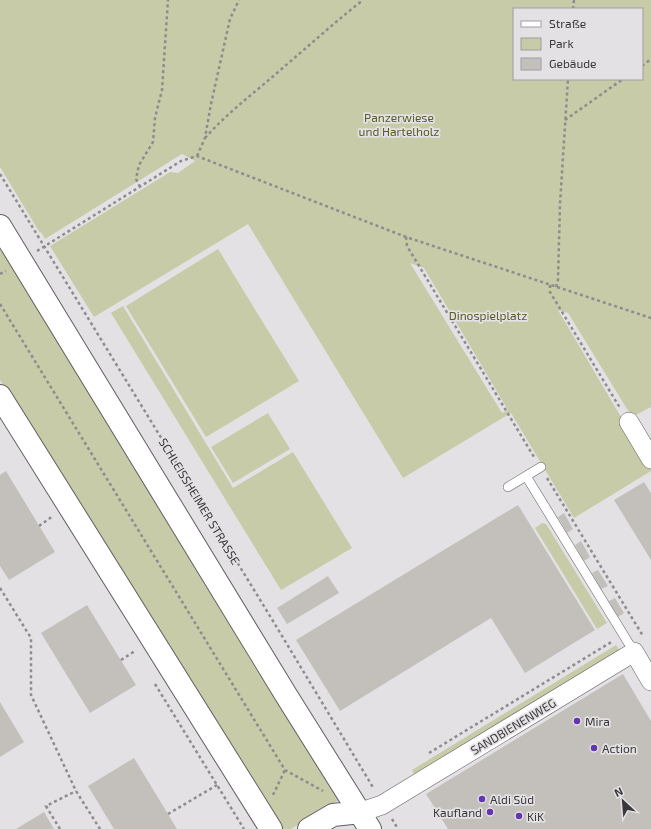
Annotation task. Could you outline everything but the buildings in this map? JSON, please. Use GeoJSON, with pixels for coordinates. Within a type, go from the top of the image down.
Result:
{"type":"FeatureCollection","features":[{"type":"Feature","properties":{"kind":"street"},"geometry":{"type":"LineString","coordinates":[[0,226],[338,780],[365,820]]}},
{"type":"Feature","properties":{"kind":"street"},"geometry":{"type":"LineString","coordinates":[[0,396],[266,823]]}},
{"type":"Feature","properties":{"kind":"street"},"geometry":{"type":"LineString","coordinates":[[625,416],[651,459]]}},
{"type":"Feature","properties":{"kind":"street"},"geometry":{"type":"LineString","coordinates":[[634,652],[651,681]]}},
{"type":"Feature","properties":{"kind":"street","name":"SANDBIENENWEG"},"geometry":{"type":"LineString","coordinates":[[365,820],[382,805],[634,652]]}},
{"type":"Feature","properties":{"kind":"street"},"geometry":{"type":"LineString","coordinates":[[309,829],[333,815],[365,820]]}},
{"type":"Feature","properties":{"kind":"lane"},"geometry":{"type":"LineString","coordinates":[[508,487],[540,467]]}},
{"type":"Feature","properties":{"kind":"lane"},"geometry":{"type":"LineString","coordinates":[[526,476],[634,652]]}},
{"type":"Feature","properties":{"kind":"path"},"geometry":{"type":"LineString","coordinates":[[140,187],[136,179],[139,165],[153,142],[155,118],[162,90],[168,0]]}},
{"type":"Feature","properties":{"kind":"path"},"geometry":{"type":"LineString","coordinates":[[197,156],[205,138],[230,19],[239,0]]}},
{"type":"Feature","properties":{"kind":"path"},"geometry":{"type":"LineString","coordinates":[[205,138],[241,103],[362,0]]}},
{"type":"Feature","properties":{"kind":"path"},"geometry":{"type":"LineString","coordinates":[[643,65],[651,59]]}},
{"type":"Feature","properties":{"kind":"path"},"geometry":{"type":"LineString","coordinates":[[556,287],[558,280],[564,120],[568,80]]}},
{"type":"Feature","properties":{"kind":"path"},"geometry":{"type":"LineString","coordinates":[[564,120],[622,80]]}},
{"type":"Feature","properties":{"kind":"path"},"geometry":{"type":"LineString","coordinates":[[44,246],[181,161],[197,156],[406,237],[651,318]]}},
{"type":"Feature","properties":{"kind":"path","name":"SCHLEISSHEIMER STRASSE"},"geometry":{"type":"LineString","coordinates":[[0,174],[382,805],[398,829]]}},
{"type":"Feature","properties":{"kind":"path"},"geometry":{"type":"LineString","coordinates":[[406,237],[406,246],[508,413]]}},
{"type":"Feature","properties":{"kind":"path"},"geometry":{"type":"LineString","coordinates":[[550,285],[550,292],[625,416]]}},
{"type":"Feature","properties":{"kind":"path"},"geometry":{"type":"LineString","coordinates":[[0,304],[285,770],[326,792]]}},
{"type":"Feature","properties":{"kind":"path"},"geometry":{"type":"LineString","coordinates":[[39,526],[53,516]]}},
{"type":"Feature","properties":{"kind":"path"},"geometry":{"type":"LineString","coordinates":[[427,755],[637,626],[572,519]]}},
{"type":"Feature","properties":{"kind":"path"},"geometry":{"type":"LineString","coordinates":[[0,588],[31,638],[31,695],[76,790],[100,829]]}},
{"type":"Feature","properties":{"kind":"path"},"geometry":{"type":"LineString","coordinates":[[120,660],[135,651]]}},
{"type":"Feature","properties":{"kind":"path"},"geometry":{"type":"LineString","coordinates":[[266,823],[285,770]]}},
{"type":"Feature","properties":{"kind":"path"},"geometry":{"type":"LineString","coordinates":[[373,788],[380,784]]}},
{"type":"Feature","properties":{"kind":"path"},"geometry":{"type":"LineString","coordinates":[[168,814],[217,785]]}},
{"type":"Feature","properties":{"kind":"path"},"geometry":{"type":"LineString","coordinates":[[60,829],[46,806],[76,790]]}},
{"type":"Feature","properties":{"kind":"green space","name":"Panzerwiese und Hartelholz"},"geometry":{"type":"Polygon","coordinates":[[[0,0],[651,0],[651,407],[632,417],[568,313],[558,310],[651,468],[651,471],[574,518],[511,413],[403,478],[248,224],[94,317],[50,246],[170,172],[178,173],[195,161],[182,154],[45,239],[41,232],[40,233],[0,167],[0,0]],[[410,263],[502,413],[508,410],[424,268],[410,263]]]}},
{"type":"Feature","properties":{"kind":"green space"},"geometry":{"type":"Polygon","coordinates":[[[0,245],[339,800],[291,829],[277,829],[0,380],[0,245]]]}},
{"type":"Feature","properties":{"kind":"green space"},"geometry":{"type":"Polygon","coordinates":[[[218,249],[299,381],[206,437],[126,306],[218,249]]]}},
{"type":"Feature","properties":{"kind":"green space"},"geometry":{"type":"Polygon","coordinates":[[[123,306],[233,488],[293,452],[352,548],[281,590],[111,313],[123,306]]]}},
{"type":"Feature","properties":{"kind":"green space"},"geometry":{"type":"Polygon","coordinates":[[[268,413],[290,449],[233,483],[211,447],[268,413]]]}},
{"type":"Feature","properties":{"kind":"green space"},"geometry":{"type":"Polygon","coordinates":[[[542,523],[546,524],[607,623],[597,629],[535,528],[542,523]]]}},
{"type":"Feature","properties":{"kind":"green space"},"geometry":{"type":"Polygon","coordinates":[[[616,645],[620,651],[414,775],[412,770],[616,645]]]}},
{"type":"Feature","properties":{"kind":"place","name":"Mira"},"geometry":{"type":"Point","coordinates":[577,721]}},
{"type":"Feature","properties":{"kind":"place","name":"Action"},"geometry":{"type":"Point","coordinates":[594,748]}},
{"type":"Feature","properties":{"kind":"place","name":"Aldi Süd"},"geometry":{"type":"Point","coordinates":[482,799]}},
{"type":"Feature","properties":{"kind":"place","name":"Kaufland"},"geometry":{"type":"Point","coordinates":[490,812]}},
{"type":"Feature","properties":{"kind":"place","name":"KiK"},"geometry":{"type":"Point","coordinates":[519,816]}},
{"type":"Feature","properties":{"kind":"park label","name":"Dinospielplatz"},"geometry":{"type":"Point","coordinates":[488,315]}}]}
